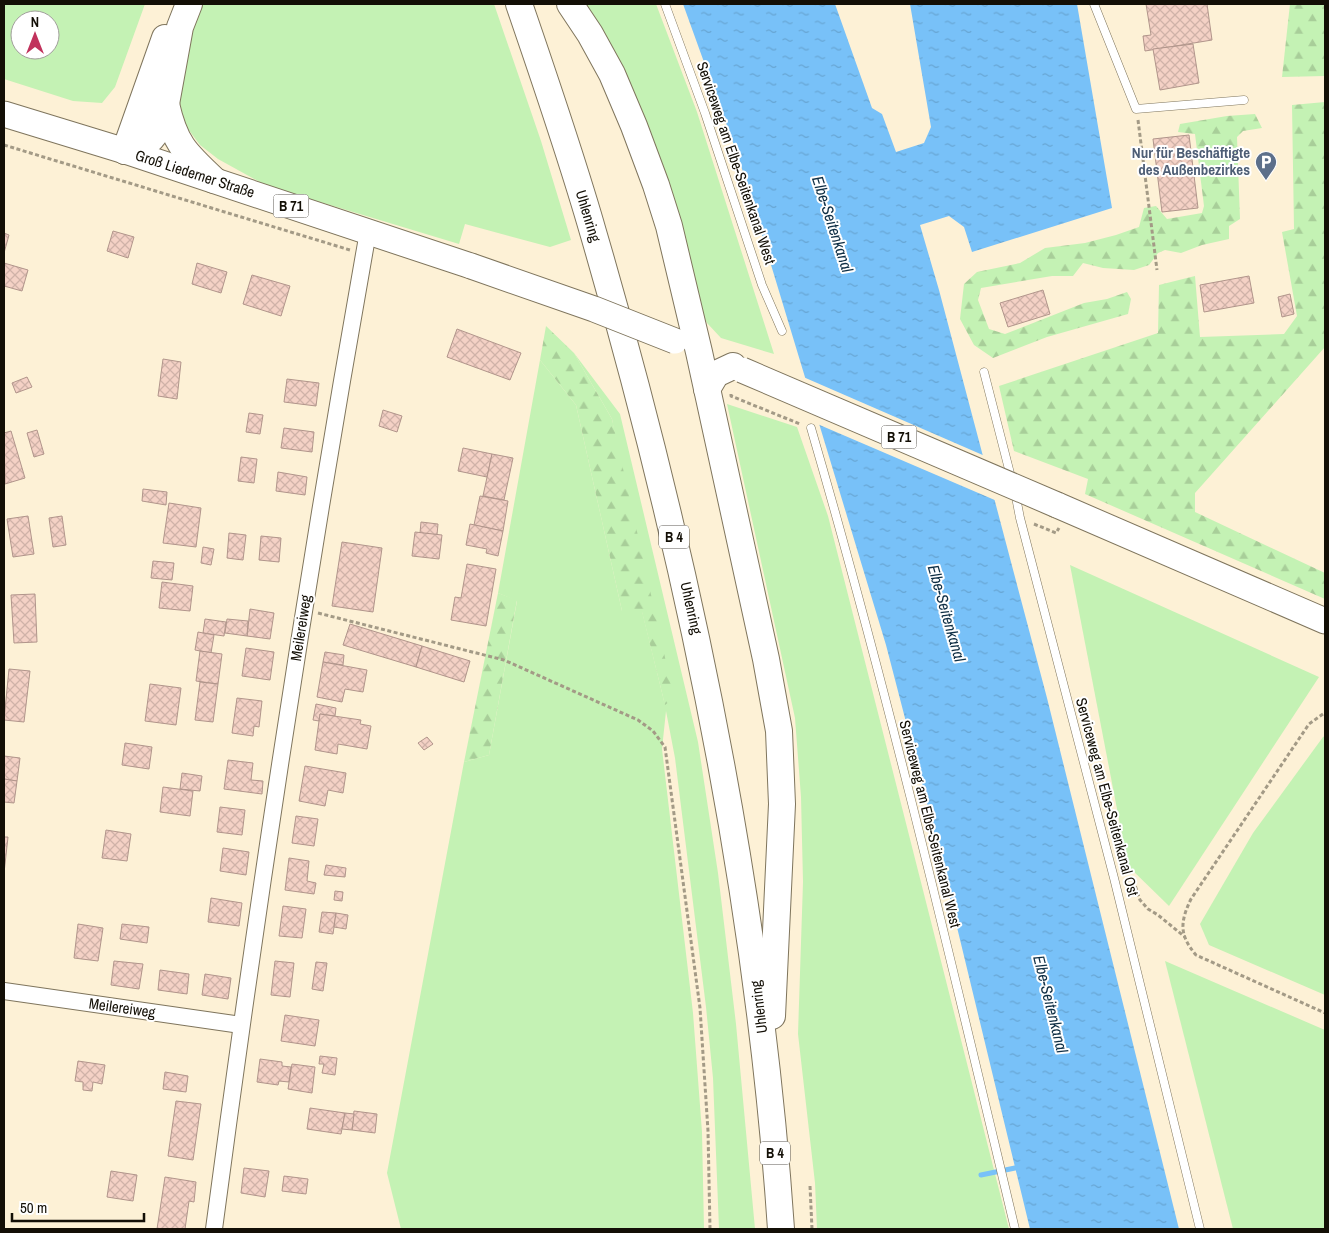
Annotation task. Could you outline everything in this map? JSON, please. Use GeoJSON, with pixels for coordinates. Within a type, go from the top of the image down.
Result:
{"type":"FeatureCollection","features":[{"type":"Feature","properties":{"kind":"highway"},"geometry":{"type":"LineString","coordinates":[[125,151],[177,4]]}},
{"type":"Feature","properties":{"kind":"highway"},"geometry":{"type":"LineString","coordinates":[[125,151],[152,139],[159,129],[166,104],[180,27],[189,4]]}},
{"type":"Feature","properties":{"kind":"highway"},"geometry":{"type":"LineString","coordinates":[[570,4],[590,34],[612,74],[634,126],[669,226],[699,352],[719,392]]}},
{"type":"Feature","properties":{"kind":"highway","name":"Uhlenring"},"geometry":{"type":"LineString","coordinates":[[519,6],[569,152],[595,239],[677,546],[698,643],[737,849],[754,967],[767,1076],[781,1229]]}},
{"type":"Feature","properties":{"kind":"highway"},"geometry":{"type":"LineString","coordinates":[[166,104],[180,145],[188,156],[214,180]]}},
{"type":"Feature","properties":{"kind":"highway"},"geometry":{"type":"LineString","coordinates":[[737,368],[716,374],[779,731],[782,804],[780,864],[767,1076]]}},
{"type":"Feature","properties":{"kind":"main road","name":"Groß Liederner Straße"},"geometry":{"type":"LineString","coordinates":[[4,114],[214,180],[366,243],[471,266],[594,309],[699,352]]}},
{"type":"Feature","properties":{"kind":"main road","name":"B 71"},"geometry":{"type":"LineString","coordinates":[[699,352],[1325,621]]}},
{"type":"Feature","properties":{"kind":"street","name":"Meilereiweg"},"geometry":{"type":"LineString","coordinates":[[214,1229],[241,1025],[304,609],[366,243]]}},
{"type":"Feature","properties":{"kind":"street","name":"Meilereiweg"},"geometry":{"type":"LineString","coordinates":[[4,991],[241,1025]]}},
{"type":"Feature","properties":{"kind":"lane","name":"Serviceweg am Elbe-Seitenkanal West"},"geometry":{"type":"LineString","coordinates":[[665,4],[705,113],[762,285],[782,331]]}},
{"type":"Feature","properties":{"kind":"lane"},"geometry":{"type":"LineString","coordinates":[[1094,4],[1136,109],[1244,100]]}},
{"type":"Feature","properties":{"kind":"lane","name":"Serviceweg am Elbe-Seitenkanal Ost"},"geometry":{"type":"LineString","coordinates":[[984,372],[1114,878],[1200,1229]]}},
{"type":"Feature","properties":{"kind":"lane","name":"Serviceweg am Elbe-Seitenkanal West"},"geometry":{"type":"LineString","coordinates":[[811,428],[850,564],[882,686],[1015,1229]]}},
{"type":"Feature","properties":{"kind":"path"},"geometry":{"type":"LineString","coordinates":[[1136,109],[1157,270]]}},
{"type":"Feature","properties":{"kind":"path"},"geometry":{"type":"LineString","coordinates":[[4,144],[366,243]]}},
{"type":"Feature","properties":{"kind":"path"},"geometry":{"type":"LineString","coordinates":[[719,392],[811,428]]}},
{"type":"Feature","properties":{"kind":"path"},"geometry":{"type":"LineString","coordinates":[[1020,518],[1056,533]]}},
{"type":"Feature","properties":{"kind":"path"},"geometry":{"type":"LineString","coordinates":[[304,609],[504,660],[638,720],[653,731],[665,747],[700,1008],[708,1131],[710,1229]]}},
{"type":"Feature","properties":{"kind":"path"},"geometry":{"type":"LineString","coordinates":[[1323,714],[1309,724],[1191,899],[1184,915],[1183,928],[1186,944],[1196,955],[1325,1013]]}},
{"type":"Feature","properties":{"kind":"path"},"geometry":{"type":"LineString","coordinates":[[1114,878],[1124,878],[1134,882],[1140,900],[1148,909],[1185,938]]}},
{"type":"Feature","properties":{"kind":"path"},"geometry":{"type":"LineString","coordinates":[[810,1186],[812,1229]]}},
{"type":"Feature","properties":{"kind":"green space"},"geometry":{"type":"Polygon","coordinates":[[[4,4],[145,4],[115,87],[102,103],[73,101],[4,79],[4,4]]]}},
{"type":"Feature","properties":{"kind":"green space"},"geometry":{"type":"Polygon","coordinates":[[[199,4],[494,4],[541,141],[571,240],[550,247],[465,224],[459,244],[267,186],[218,159],[200,145],[185,125],[180,103],[179,78],[199,4]]]}},
{"type":"Feature","properties":{"kind":"green space"},"geometry":{"type":"Polygon","coordinates":[[[583,4],[656,4],[697,112],[774,354],[721,338],[707,323],[696,301],[678,220],[641,108],[609,46],[583,4]]]}},
{"type":"Feature","properties":{"kind":"green space"},"geometry":{"type":"Polygon","coordinates":[[[1290,4],[1325,4],[1325,76],[1282,77],[1290,4]]]}},
{"type":"Feature","properties":{"kind":"green space"},"geometry":{"type":"Polygon","coordinates":[[[1325,102],[1325,347],[1195,493],[1195,512],[1325,573],[1325,599],[1085,494],[1088,479],[1014,451],[999,386],[1158,333],[1159,285],[1195,276],[1200,337],[1284,334],[1297,316],[1282,232],[1294,229],[1292,105],[1325,102]]]}},
{"type":"Feature","properties":{"kind":"green space"},"geometry":{"type":"Polygon","coordinates":[[[1255,114],[1262,128],[1243,131],[1237,137],[1240,219],[1229,226],[1229,239],[1202,245],[1181,253],[1165,250],[1158,253],[1149,265],[1134,270],[1103,268],[1083,263],[1073,276],[1052,276],[981,288],[978,300],[989,329],[1005,334],[1084,303],[1107,299],[1127,292],[1131,299],[1128,314],[1047,337],[993,358],[974,345],[960,319],[964,284],[977,272],[1020,263],[1045,248],[1085,243],[1139,227],[1144,208],[1156,206],[1167,219],[1202,213],[1204,206],[1195,134],[1178,132],[1180,124],[1227,116],[1255,114]]]}},
{"type":"Feature","properties":{"kind":"green space"},"geometry":{"type":"Polygon","coordinates":[[[546,326],[574,353],[612,419],[674,698],[665,705],[642,612],[622,611],[576,405],[540,360],[546,326]]]}},
{"type":"Feature","properties":{"kind":"green space"},"geometry":{"type":"Polygon","coordinates":[[[574,353],[620,414],[698,742],[718,873],[736,1024],[755,1229],[719,1229],[713,1078],[706,1007],[675,758],[666,711],[662,749],[693,1013],[702,1132],[704,1229],[401,1229],[387,1173],[464,762],[489,755],[517,601],[498,593],[540,360],[576,405],[622,611],[642,611],[665,705],[612,419],[574,353]]]}},
{"type":"Feature","properties":{"kind":"green space"},"geometry":{"type":"Polygon","coordinates":[[[727,404],[797,427],[828,516],[1009,1229],[817,1229],[815,1183],[798,1034],[803,882],[801,797],[795,718],[727,404]]]}},
{"type":"Feature","properties":{"kind":"green space"},"geometry":{"type":"Polygon","coordinates":[[[1070,565],[1319,677],[1169,906],[1128,866],[1070,565]]]}},
{"type":"Feature","properties":{"kind":"green space"},"geometry":{"type":"Polygon","coordinates":[[[498,593],[517,600],[489,755],[464,762],[498,593]]]}},
{"type":"Feature","properties":{"kind":"green space"},"geometry":{"type":"Polygon","coordinates":[[[1325,736],[1325,995],[1209,945],[1200,924],[1253,833],[1325,736]]]}},
{"type":"Feature","properties":{"kind":"green space"},"geometry":{"type":"Polygon","coordinates":[[[1165,961],[1325,1030],[1325,1229],[1233,1229],[1165,961]]]}},
{"type":"Feature","properties":{"kind":"water","name":"Elbe-Seitenkanal"},"geometry":{"type":"Polygon","coordinates":[[[683,4],[835,4],[872,108],[882,114],[896,152],[924,143],[931,127],[910,4],[1077,4],[1112,208],[972,252],[964,227],[949,216],[920,225],[1047,698],[1179,1229],[1030,1229],[926,799],[886,645],[739,159],[683,4]]]}},
{"type":"Feature","properties":{"kind":"pier"},"geometry":{"type":"Polygon","coordinates":[[[801,376],[985,456],[997,501],[815,423],[801,376]]]}},
{"type":"Feature","properties":{"kind":"building"},"geometry":{"type":"Polygon","coordinates":[[[1146,4],[1207,4],[1212,40],[1145,51],[1143,36],[1151,35],[1146,4]]]}},
{"type":"Feature","properties":{"kind":"building"},"geometry":{"type":"Polygon","coordinates":[[[1193,44],[1199,83],[1160,90],[1153,49],[1193,44]]]}},
{"type":"Feature","properties":{"kind":"building"},"geometry":{"type":"Polygon","coordinates":[[[1189,135],[1198,208],[1162,212],[1153,139],[1189,135]]]}},
{"type":"Feature","properties":{"kind":"building"},"geometry":{"type":"Polygon","coordinates":[[[113,231],[134,237],[128,258],[107,251],[113,231]]]}},
{"type":"Feature","properties":{"kind":"building"},"geometry":{"type":"Polygon","coordinates":[[[4,233],[9,235],[4,253],[4,233]]]}},
{"type":"Feature","properties":{"kind":"building"},"geometry":{"type":"Polygon","coordinates":[[[4,263],[28,270],[22,291],[4,286],[4,263]]]}},
{"type":"Feature","properties":{"kind":"building"},"geometry":{"type":"Polygon","coordinates":[[[197,263],[227,272],[221,293],[192,284],[197,263]]]}},
{"type":"Feature","properties":{"kind":"building"},"geometry":{"type":"Polygon","coordinates":[[[252,275],[290,286],[281,316],[243,304],[252,275]]]}},
{"type":"Feature","properties":{"kind":"building"},"geometry":{"type":"Polygon","coordinates":[[[1249,276],[1254,303],[1204,312],[1200,285],[1249,276]]]}},
{"type":"Feature","properties":{"kind":"building"},"geometry":{"type":"Polygon","coordinates":[[[1043,290],[1050,314],[1008,327],[1000,303],[1043,290]]]}},
{"type":"Feature","properties":{"kind":"building"},"geometry":{"type":"Polygon","coordinates":[[[1290,294],[1294,314],[1282,317],[1278,297],[1290,294]]]}},
{"type":"Feature","properties":{"kind":"building"},"geometry":{"type":"Polygon","coordinates":[[[457,329],[521,353],[510,380],[447,357],[457,329]]]}},
{"type":"Feature","properties":{"kind":"building"},"geometry":{"type":"Polygon","coordinates":[[[163,359],[181,362],[177,399],[158,396],[163,359]]]}},
{"type":"Feature","properties":{"kind":"building"},"geometry":{"type":"Polygon","coordinates":[[[27,377],[32,387],[16,393],[12,383],[27,377]]]}},
{"type":"Feature","properties":{"kind":"building"},"geometry":{"type":"Polygon","coordinates":[[[287,379],[319,383],[316,406],[284,402],[287,379]]]}},
{"type":"Feature","properties":{"kind":"building"},"geometry":{"type":"Polygon","coordinates":[[[383,410],[402,416],[397,432],[379,426],[383,410]]]}},
{"type":"Feature","properties":{"kind":"building"},"geometry":{"type":"Polygon","coordinates":[[[249,413],[263,415],[260,434],[246,432],[249,413]]]}},
{"type":"Feature","properties":{"kind":"building"},"geometry":{"type":"Polygon","coordinates":[[[284,428],[314,432],[312,452],[281,448],[284,428]]]}},
{"type":"Feature","properties":{"kind":"building"},"geometry":{"type":"Polygon","coordinates":[[[37,430],[44,454],[34,457],[27,433],[37,430]]]}},
{"type":"Feature","properties":{"kind":"building"},"geometry":{"type":"Polygon","coordinates":[[[11,431],[25,478],[5,484],[4,433],[11,431]]]}},
{"type":"Feature","properties":{"kind":"building"},"geometry":{"type":"Polygon","coordinates":[[[463,448],[492,454],[487,477],[458,471],[463,448]]]}},
{"type":"Feature","properties":{"kind":"building"},"geometry":{"type":"Polygon","coordinates":[[[492,454],[513,458],[504,500],[483,496],[492,454]]]}},
{"type":"Feature","properties":{"kind":"building"},"geometry":{"type":"Polygon","coordinates":[[[241,457],[257,459],[254,483],[238,481],[241,457]]]}},
{"type":"Feature","properties":{"kind":"building"},"geometry":{"type":"Polygon","coordinates":[[[278,472],[307,477],[305,495],[276,491],[278,472]]]}},
{"type":"Feature","properties":{"kind":"building"},"geometry":{"type":"Polygon","coordinates":[[[143,489],[167,492],[166,505],[142,501],[143,489]]]}},
{"type":"Feature","properties":{"kind":"building"},"geometry":{"type":"Polygon","coordinates":[[[480,496],[508,501],[503,531],[474,525],[480,496]]]}},
{"type":"Feature","properties":{"kind":"building"},"geometry":{"type":"Polygon","coordinates":[[[169,503],[201,508],[196,547],[163,543],[169,503]]]}},
{"type":"Feature","properties":{"kind":"building"},"geometry":{"type":"Polygon","coordinates":[[[28,516],[34,554],[13,557],[7,519],[28,516]]]}},
{"type":"Feature","properties":{"kind":"building"},"geometry":{"type":"Polygon","coordinates":[[[62,516],[66,545],[53,547],[49,518],[62,516]]]}},
{"type":"Feature","properties":{"kind":"building"},"geometry":{"type":"Polygon","coordinates":[[[421,522],[438,524],[437,535],[420,533],[421,522]]]}},
{"type":"Feature","properties":{"kind":"building"},"geometry":{"type":"Polygon","coordinates":[[[470,524],[503,531],[498,556],[486,553],[487,549],[466,545],[470,524]]]}},
{"type":"Feature","properties":{"kind":"building"},"geometry":{"type":"Polygon","coordinates":[[[415,532],[442,535],[439,559],[412,556],[415,532]]]}},
{"type":"Feature","properties":{"kind":"building"},"geometry":{"type":"Polygon","coordinates":[[[229,533],[246,535],[243,560],[227,558],[229,533]]]}},
{"type":"Feature","properties":{"kind":"building"},"geometry":{"type":"Polygon","coordinates":[[[261,536],[281,538],[279,562],[259,560],[261,536]]]}},
{"type":"Feature","properties":{"kind":"building"},"geometry":{"type":"Polygon","coordinates":[[[342,542],[382,548],[373,612],[332,606],[342,542]]]}},
{"type":"Feature","properties":{"kind":"building"},"geometry":{"type":"Polygon","coordinates":[[[203,547],[214,549],[211,565],[201,563],[203,547]]]}},
{"type":"Feature","properties":{"kind":"building"},"geometry":{"type":"Polygon","coordinates":[[[153,561],[174,563],[172,580],[151,578],[153,561]]]}},
{"type":"Feature","properties":{"kind":"building"},"geometry":{"type":"Polygon","coordinates":[[[467,564],[496,569],[486,626],[451,620],[455,597],[461,598],[467,564]]]}},
{"type":"Feature","properties":{"kind":"building"},"geometry":{"type":"Polygon","coordinates":[[[162,582],[193,586],[190,611],[159,608],[162,582]]]}},
{"type":"Feature","properties":{"kind":"building"},"geometry":{"type":"Polygon","coordinates":[[[35,594],[37,642],[14,643],[11,595],[35,594]]]}},
{"type":"Feature","properties":{"kind":"building"},"geometry":{"type":"Polygon","coordinates":[[[250,609],[274,613],[270,639],[247,636],[250,609]]]}},
{"type":"Feature","properties":{"kind":"building"},"geometry":{"type":"Polygon","coordinates":[[[205,619],[226,622],[224,636],[203,633],[205,619]]]}},
{"type":"Feature","properties":{"kind":"building"},"geometry":{"type":"Polygon","coordinates":[[[227,619],[248,621],[247,636],[225,633],[227,619]]]}},
{"type":"Feature","properties":{"kind":"building"},"geometry":{"type":"Polygon","coordinates":[[[350,624],[422,646],[416,667],[343,645],[350,624]]]}},
{"type":"Feature","properties":{"kind":"building"},"geometry":{"type":"Polygon","coordinates":[[[198,632],[214,635],[211,653],[195,650],[198,632]]]}},
{"type":"Feature","properties":{"kind":"building"},"geometry":{"type":"Polygon","coordinates":[[[422,646],[470,661],[464,682],[416,667],[422,646]]]}},
{"type":"Feature","properties":{"kind":"building"},"geometry":{"type":"Polygon","coordinates":[[[246,648],[274,652],[270,680],[242,676],[246,648]]]}},
{"type":"Feature","properties":{"kind":"building"},"geometry":{"type":"Polygon","coordinates":[[[200,651],[222,654],[218,684],[196,681],[200,651]]]}},
{"type":"Feature","properties":{"kind":"building"},"geometry":{"type":"Polygon","coordinates":[[[325,652],[344,655],[343,665],[323,662],[325,652]]]}},
{"type":"Feature","properties":{"kind":"building"},"geometry":{"type":"Polygon","coordinates":[[[323,662],[367,670],[363,692],[345,689],[342,702],[317,697],[323,662]]]}},
{"type":"Feature","properties":{"kind":"building"},"geometry":{"type":"Polygon","coordinates":[[[9,669],[30,671],[24,722],[4,720],[9,669]]]}},
{"type":"Feature","properties":{"kind":"building"},"geometry":{"type":"Polygon","coordinates":[[[200,682],[218,684],[213,722],[195,720],[200,682]]]}},
{"type":"Feature","properties":{"kind":"building"},"geometry":{"type":"Polygon","coordinates":[[[150,684],[181,688],[176,725],[145,721],[150,684]]]}},
{"type":"Feature","properties":{"kind":"building"},"geometry":{"type":"Polygon","coordinates":[[[237,698],[262,701],[259,727],[254,726],[253,736],[232,733],[237,698]]]}},
{"type":"Feature","properties":{"kind":"building"},"geometry":{"type":"Polygon","coordinates":[[[316,704],[336,708],[335,716],[320,714],[319,721],[313,720],[316,704]]]}},
{"type":"Feature","properties":{"kind":"building"},"geometry":{"type":"Polygon","coordinates":[[[320,714],[361,720],[360,724],[371,726],[367,749],[338,744],[337,754],[315,750],[320,714]]]}},
{"type":"Feature","properties":{"kind":"building"},"geometry":{"type":"Polygon","coordinates":[[[427,737],[433,744],[424,750],[418,743],[427,737]]]}},
{"type":"Feature","properties":{"kind":"building"},"geometry":{"type":"Polygon","coordinates":[[[125,743],[152,747],[149,769],[122,765],[125,743]]]}},
{"type":"Feature","properties":{"kind":"building"},"geometry":{"type":"Polygon","coordinates":[[[4,756],[20,758],[17,781],[4,779],[4,756]]]}},
{"type":"Feature","properties":{"kind":"building"},"geometry":{"type":"Polygon","coordinates":[[[228,760],[253,763],[251,780],[263,781],[262,794],[224,789],[228,760]]]}},
{"type":"Feature","properties":{"kind":"building"},"geometry":{"type":"Polygon","coordinates":[[[305,766],[346,773],[343,793],[328,790],[325,806],[299,801],[305,766]]]}},
{"type":"Feature","properties":{"kind":"building"},"geometry":{"type":"Polygon","coordinates":[[[182,773],[202,776],[200,791],[180,789],[182,773]]]}},
{"type":"Feature","properties":{"kind":"building"},"geometry":{"type":"Polygon","coordinates":[[[4,779],[17,781],[14,803],[4,802],[4,779]]]}},
{"type":"Feature","properties":{"kind":"building"},"geometry":{"type":"Polygon","coordinates":[[[163,787],[193,791],[190,816],[160,812],[163,787]]]}},
{"type":"Feature","properties":{"kind":"building"},"geometry":{"type":"Polygon","coordinates":[[[220,807],[245,810],[242,835],[217,832],[220,807]]]}},
{"type":"Feature","properties":{"kind":"building"},"geometry":{"type":"Polygon","coordinates":[[[296,816],[318,819],[314,846],[292,843],[296,816]]]}},
{"type":"Feature","properties":{"kind":"building"},"geometry":{"type":"Polygon","coordinates":[[[106,830],[131,834],[127,861],[102,858],[106,830]]]}},
{"type":"Feature","properties":{"kind":"building"},"geometry":{"type":"Polygon","coordinates":[[[4,837],[8,837],[4,873],[4,837]]]}},
{"type":"Feature","properties":{"kind":"building"},"geometry":{"type":"Polygon","coordinates":[[[223,848],[249,852],[246,875],[220,871],[223,848]]]}},
{"type":"Feature","properties":{"kind":"building"},"geometry":{"type":"Polygon","coordinates":[[[289,858],[309,861],[307,881],[316,883],[314,894],[285,890],[289,858]]]}},
{"type":"Feature","properties":{"kind":"building"},"geometry":{"type":"Polygon","coordinates":[[[326,865],[346,868],[345,877],[324,875],[326,865]]]}},
{"type":"Feature","properties":{"kind":"building"},"geometry":{"type":"Polygon","coordinates":[[[335,891],[343,892],[342,901],[334,900],[335,891]]]}},
{"type":"Feature","properties":{"kind":"building"},"geometry":{"type":"Polygon","coordinates":[[[211,898],[242,903],[239,926],[208,922],[211,898]]]}},
{"type":"Feature","properties":{"kind":"building"},"geometry":{"type":"Polygon","coordinates":[[[283,906],[306,909],[302,938],[279,936],[283,906]]]}},
{"type":"Feature","properties":{"kind":"building"},"geometry":{"type":"Polygon","coordinates":[[[322,912],[336,913],[333,934],[319,932],[322,912]]]}},
{"type":"Feature","properties":{"kind":"building"},"geometry":{"type":"Polygon","coordinates":[[[336,913],[348,915],[346,929],[334,927],[336,913]]]}},
{"type":"Feature","properties":{"kind":"building"},"geometry":{"type":"Polygon","coordinates":[[[78,924],[103,928],[98,961],[74,958],[78,924]]]}},
{"type":"Feature","properties":{"kind":"building"},"geometry":{"type":"Polygon","coordinates":[[[122,924],[149,927],[147,943],[120,939],[122,924]]]}},
{"type":"Feature","properties":{"kind":"building"},"geometry":{"type":"Polygon","coordinates":[[[114,961],[143,964],[139,989],[111,985],[114,961]]]}},
{"type":"Feature","properties":{"kind":"building"},"geometry":{"type":"Polygon","coordinates":[[[275,961],[294,963],[290,997],[271,995],[275,961]]]}},
{"type":"Feature","properties":{"kind":"building"},"geometry":{"type":"Polygon","coordinates":[[[316,962],[327,963],[323,991],[312,989],[316,962]]]}},
{"type":"Feature","properties":{"kind":"building"},"geometry":{"type":"Polygon","coordinates":[[[160,970],[189,974],[187,994],[158,990],[160,970]]]}},
{"type":"Feature","properties":{"kind":"building"},"geometry":{"type":"Polygon","coordinates":[[[205,974],[231,978],[228,999],[202,995],[205,974]]]}},
{"type":"Feature","properties":{"kind":"building"},"geometry":{"type":"Polygon","coordinates":[[[285,1015],[319,1020],[315,1046],[281,1041],[285,1015]]]}},
{"type":"Feature","properties":{"kind":"building"},"geometry":{"type":"Polygon","coordinates":[[[320,1056],[337,1058],[335,1075],[322,1073],[324,1064],[319,1064],[320,1056]]]}},
{"type":"Feature","properties":{"kind":"building"},"geometry":{"type":"Polygon","coordinates":[[[260,1059],[282,1062],[282,1066],[291,1067],[289,1082],[279,1081],[278,1085],[257,1082],[260,1059]]]}},
{"type":"Feature","properties":{"kind":"building"},"geometry":{"type":"Polygon","coordinates":[[[78,1061],[105,1065],[102,1084],[93,1082],[92,1091],[83,1090],[83,1082],[75,1081],[78,1061]]]}},
{"type":"Feature","properties":{"kind":"building"},"geometry":{"type":"Polygon","coordinates":[[[292,1064],[315,1067],[312,1093],[288,1089],[292,1064]]]}},
{"type":"Feature","properties":{"kind":"building"},"geometry":{"type":"Polygon","coordinates":[[[165,1072],[188,1076],[186,1092],[163,1089],[165,1072]]]}},
{"type":"Feature","properties":{"kind":"building"},"geometry":{"type":"Polygon","coordinates":[[[176,1101],[201,1104],[193,1160],[168,1156],[176,1101]]]}},
{"type":"Feature","properties":{"kind":"building"},"geometry":{"type":"Polygon","coordinates":[[[310,1108],[345,1113],[341,1134],[307,1129],[310,1108]]]}},
{"type":"Feature","properties":{"kind":"building"},"geometry":{"type":"Polygon","coordinates":[[[354,1111],[377,1114],[375,1133],[352,1130],[354,1111]]]}},
{"type":"Feature","properties":{"kind":"building"},"geometry":{"type":"Polygon","coordinates":[[[345,1113],[354,1114],[352,1130],[342,1129],[345,1113]]]}},
{"type":"Feature","properties":{"kind":"building"},"geometry":{"type":"Polygon","coordinates":[[[244,1168],[269,1171],[265,1197],[241,1193],[244,1168]]]}},
{"type":"Feature","properties":{"kind":"building"},"geometry":{"type":"Polygon","coordinates":[[[111,1171],[137,1175],[133,1201],[107,1197],[111,1171]]]}},
{"type":"Feature","properties":{"kind":"building"},"geometry":{"type":"Polygon","coordinates":[[[284,1176],[308,1179],[306,1194],[282,1191],[284,1176]]]}},
{"type":"Feature","properties":{"kind":"building"},"geometry":{"type":"Polygon","coordinates":[[[165,1177],[196,1182],[194,1202],[189,1201],[185,1229],[157,1229],[165,1177]]]}},
{"type":"Feature","properties":{"kind":"waterway"},"geometry":{"type":"LineString","coordinates":[[981,1175],[1015,1168]]}},
{"type":"Feature","properties":{"kind":"place","name":"Nur für Beschäftigte des Außenbezirkes"},"geometry":{"type":"Point","coordinates":[1266,181]}}]}
